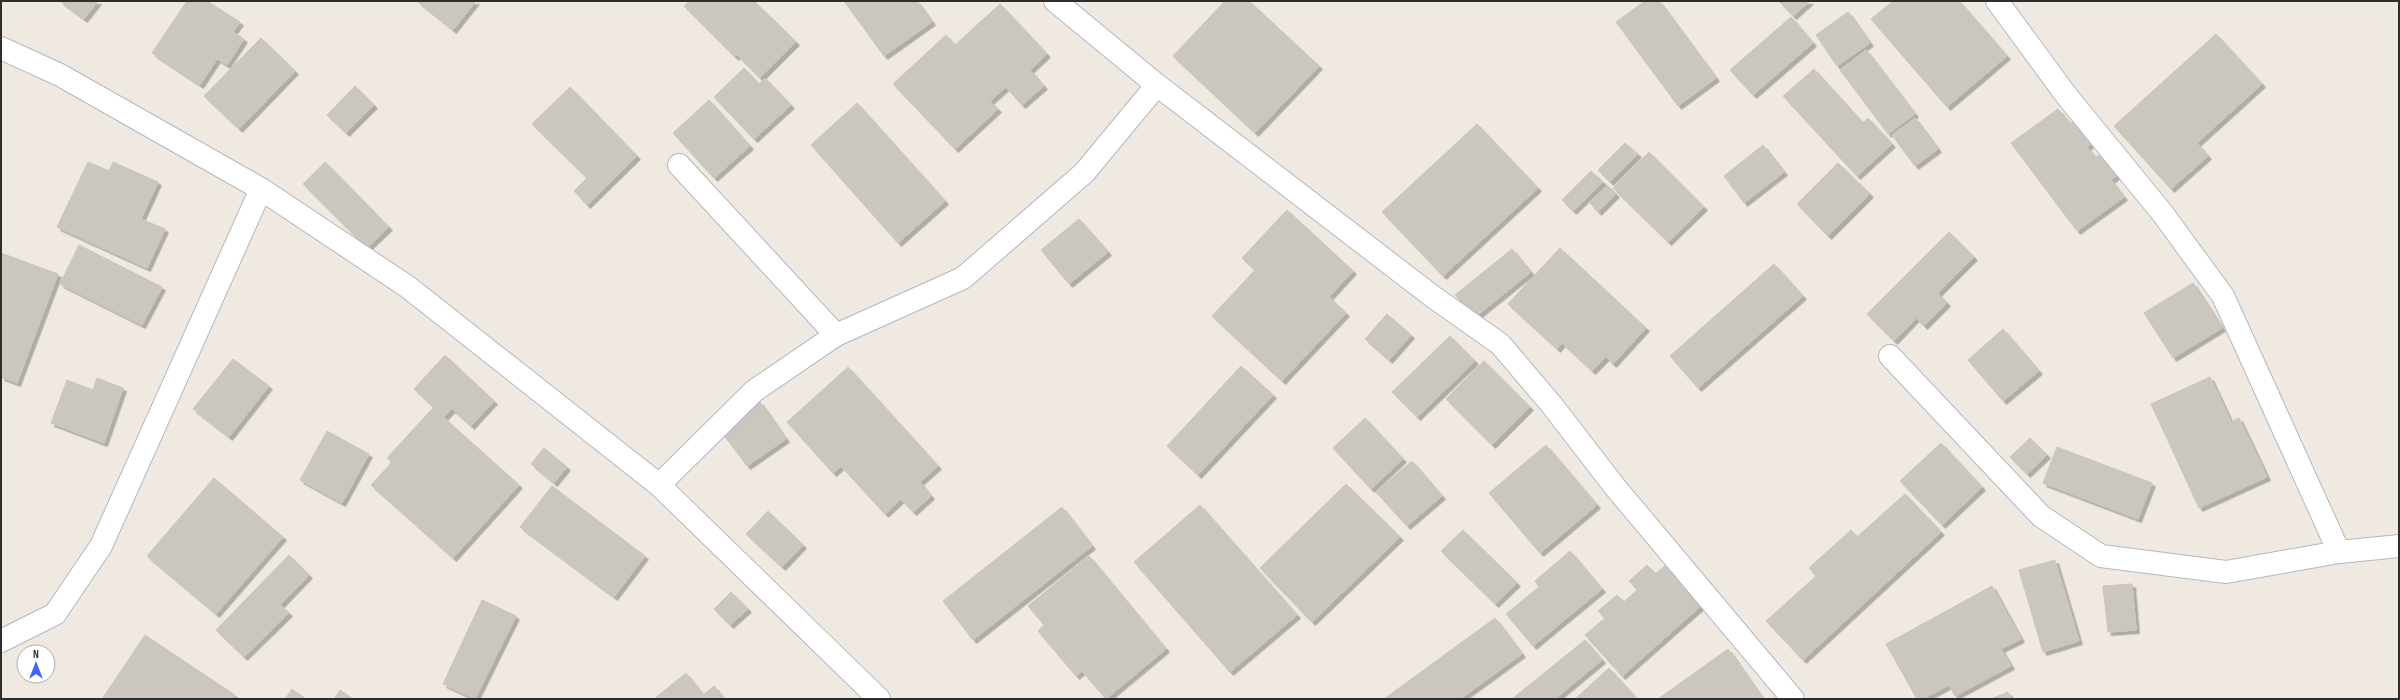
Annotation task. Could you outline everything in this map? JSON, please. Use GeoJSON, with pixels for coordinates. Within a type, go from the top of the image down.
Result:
{"type":"FeatureCollection","features":[{"type":"Feature","properties":{"kind":"street"},"geometry":{"type":"LineString","coordinates":[[1055,1],[1157,85],[1432,296],[1500,344],[1550,404],[1615,487],[1794,699]]}},
{"type":"Feature","properties":{"kind":"street"},"geometry":{"type":"LineString","coordinates":[[1997,1],[2066,95],[2163,214],[2223,296],[2340,552]]}},
{"type":"Feature","properties":{"kind":"street"},"geometry":{"type":"LineString","coordinates":[[1,48],[60,75],[261,189],[408,287],[659,485],[879,699]]}},
{"type":"Feature","properties":{"kind":"street"},"geometry":{"type":"LineString","coordinates":[[659,485],[754,391],[836,335],[963,278],[1084,173],[1157,85]]}},
{"type":"Feature","properties":{"kind":"street"},"geometry":{"type":"LineString","coordinates":[[679,165],[836,335]]}},
{"type":"Feature","properties":{"kind":"street"},"geometry":{"type":"LineString","coordinates":[[1,641],[55,614],[101,546],[261,189]]}},
{"type":"Feature","properties":{"kind":"street"},"geometry":{"type":"LineString","coordinates":[[1890,356],[2041,516],[2102,556],[2226,572],[2340,552],[2399,546]]}},
{"type":"Feature","properties":{"kind":"building"},"geometry":{"type":"Polygon","coordinates":[[[60,1],[98,1],[84,19],[60,1]]]}},
{"type":"Feature","properties":{"kind":"building"},"geometry":{"type":"Polygon","coordinates":[[[187,1],[207,1],[240,22],[233,32],[244,39],[227,65],[217,59],[200,85],[152,53],[187,1]]]}},
{"type":"Feature","properties":{"kind":"building"},"geometry":{"type":"Polygon","coordinates":[[[417,1],[476,1],[453,30],[417,1]]]}},
{"type":"Feature","properties":{"kind":"building"},"geometry":{"type":"Polygon","coordinates":[[[690,1],[754,1],[796,42],[760,78],[737,55],[735,57],[684,6],[690,1]]]}},
{"type":"Feature","properties":{"kind":"building"},"geometry":{"type":"Polygon","coordinates":[[[844,1],[917,1],[932,22],[884,56],[844,1]]]}},
{"type":"Feature","properties":{"kind":"building"},"geometry":{"type":"Polygon","coordinates":[[[1225,1],[1249,1],[1319,66],[1255,133],[1173,56],[1225,1]]]}},
{"type":"Feature","properties":{"kind":"building"},"geometry":{"type":"Polygon","coordinates":[[[1645,1],[1659,1],[1716,78],[1678,106],[1616,22],[1645,1]]]}},
{"type":"Feature","properties":{"kind":"building"},"geometry":{"type":"Polygon","coordinates":[[[1779,1],[1810,1],[1793,16],[1779,1]]]}},
{"type":"Feature","properties":{"kind":"building"},"geometry":{"type":"Polygon","coordinates":[[[1893,1],[1959,1],[2007,56],[1947,107],[1871,19],[1893,1]]]}},
{"type":"Feature","properties":{"kind":"building"},"geometry":{"type":"Polygon","coordinates":[[[1000,4],[1047,54],[1030,70],[1044,86],[1022,105],[1006,87],[990,101],[998,109],[955,149],[893,84],[946,35],[955,45],[1000,4]]]}},
{"type":"Feature","properties":{"kind":"building"},"geometry":{"type":"Polygon","coordinates":[[[1848,12],[1870,43],[1837,66],[1816,35],[1848,12]]]}},
{"type":"Feature","properties":{"kind":"building"},"geometry":{"type":"Polygon","coordinates":[[[1791,17],[1813,43],[1753,95],[1730,70],[1791,17]]]}},
{"type":"Feature","properties":{"kind":"building"},"geometry":{"type":"Polygon","coordinates":[[[2216,34],[2262,84],[2197,143],[2208,156],[2171,189],[2114,126],[2216,34]]]}},
{"type":"Feature","properties":{"kind":"building"},"geometry":{"type":"Polygon","coordinates":[[[261,38],[295,71],[239,129],[204,96],[261,38]]]}},
{"type":"Feature","properties":{"kind":"building"},"geometry":{"type":"Polygon","coordinates":[[[1866,50],[1915,114],[1888,134],[1840,70],[1866,50]]]}},
{"type":"Feature","properties":{"kind":"building"},"geometry":{"type":"Polygon","coordinates":[[[744,68],[759,84],[765,78],[791,105],[754,139],[714,97],[744,68]]]}},
{"type":"Feature","properties":{"kind":"building"},"geometry":{"type":"Polygon","coordinates":[[[1814,69],[1863,123],[1868,118],[1892,144],[1857,176],[1783,96],[1814,69]]]}},
{"type":"Feature","properties":{"kind":"building"},"geometry":{"type":"Polygon","coordinates":[[[355,86],[374,105],[346,133],[327,115],[355,86]]]}},
{"type":"Feature","properties":{"kind":"building"},"geometry":{"type":"Polygon","coordinates":[[[570,87],[637,156],[587,205],[574,191],[587,178],[532,124],[570,87]]]}},
{"type":"Feature","properties":{"kind":"building"},"geometry":{"type":"Polygon","coordinates":[[[709,100],[750,146],[714,178],[673,133],[709,100]]]}},
{"type":"Feature","properties":{"kind":"building"},"geometry":{"type":"Polygon","coordinates":[[[857,103],[945,201],[898,243],[811,145],[857,103]]]}},
{"type":"Feature","properties":{"kind":"building"},"geometry":{"type":"Polygon","coordinates":[[[2058,109],[2070,124],[2077,118],[2094,141],[2087,147],[2095,158],[2104,151],[2120,173],[2111,180],[2124,197],[2077,231],[2011,143],[2058,109]]]}},
{"type":"Feature","properties":{"kind":"building"},"geometry":{"type":"Polygon","coordinates":[[[1915,118],[1938,149],[1915,166],[1892,135],[1915,118]]]}},
{"type":"Feature","properties":{"kind":"building"},"geometry":{"type":"Polygon","coordinates":[[[1477,124],[1538,188],[1443,276],[1382,212],[1477,124]]]}},
{"type":"Feature","properties":{"kind":"building"},"geometry":{"type":"Polygon","coordinates":[[[1625,143],[1638,154],[1610,182],[1598,170],[1625,143]]]}},
{"type":"Feature","properties":{"kind":"building"},"geometry":{"type":"Polygon","coordinates":[[[1763,145],[1784,172],[1744,203],[1724,176],[1763,145]]]}},
{"type":"Feature","properties":{"kind":"building"},"geometry":{"type":"Polygon","coordinates":[[[1649,152],[1704,207],[1668,242],[1613,188],[1649,152]]]}},
{"type":"Feature","properties":{"kind":"building"},"geometry":{"type":"Polygon","coordinates":[[[88,162],[109,171],[113,162],[158,182],[141,219],[165,229],[147,268],[57,227],[88,162]]]}},
{"type":"Feature","properties":{"kind":"building"},"geometry":{"type":"Polygon","coordinates":[[[325,162],[389,227],[367,248],[303,184],[325,162]]]}},
{"type":"Feature","properties":{"kind":"building"},"geometry":{"type":"Polygon","coordinates":[[[1838,163],[1870,194],[1828,236],[1797,204],[1838,163]]]}},
{"type":"Feature","properties":{"kind":"building"},"geometry":{"type":"Polygon","coordinates":[[[1591,171],[1603,182],[1573,211],[1562,200],[1591,171]]]}},
{"type":"Feature","properties":{"kind":"building"},"geometry":{"type":"Polygon","coordinates":[[[1607,185],[1616,194],[1598,212],[1590,203],[1607,185]]]}},
{"type":"Feature","properties":{"kind":"building"},"geometry":{"type":"Polygon","coordinates":[[[1287,210],[1353,271],[1329,297],[1346,313],[1282,381],[1212,316],[1255,270],[1242,258],[1287,210]]]}},
{"type":"Feature","properties":{"kind":"building"},"geometry":{"type":"Polygon","coordinates":[[[1079,219],[1108,252],[1069,284],[1041,250],[1079,219]]]}},
{"type":"Feature","properties":{"kind":"building"},"geometry":{"type":"Polygon","coordinates":[[[1949,232],[1974,257],[1938,293],[1947,303],[1924,326],[1916,318],[1894,341],[1867,314],[1949,232]]]}},
{"type":"Feature","properties":{"kind":"building"},"geometry":{"type":"Polygon","coordinates":[[[79,245],[162,287],[142,325],[60,284],[79,245]]]}},
{"type":"Feature","properties":{"kind":"building"},"geometry":{"type":"Polygon","coordinates":[[[1560,248],[1646,328],[1613,364],[1606,357],[1592,371],[1562,343],[1557,349],[1508,304],[1560,248]]]}},
{"type":"Feature","properties":{"kind":"building"},"geometry":{"type":"Polygon","coordinates":[[[1512,249],[1531,272],[1474,318],[1455,295],[1512,249]]]}},
{"type":"Feature","properties":{"kind":"building"},"geometry":{"type":"Polygon","coordinates":[[[1,253],[58,274],[17,383],[1,377],[1,253]]]}},
{"type":"Feature","properties":{"kind":"building"},"geometry":{"type":"Polygon","coordinates":[[[1774,264],[1803,296],[1698,388],[1670,356],[1774,264]]]}},
{"type":"Feature","properties":{"kind":"building"},"geometry":{"type":"Polygon","coordinates":[[[2193,283],[2222,328],[2173,358],[2144,313],[2193,283]]]}},
{"type":"Feature","properties":{"kind":"building"},"geometry":{"type":"Polygon","coordinates":[[[1387,314],[1411,335],[1389,360],[1365,339],[1387,314]]]}},
{"type":"Feature","properties":{"kind":"building"},"geometry":{"type":"Polygon","coordinates":[[[2003,329],[2039,371],[2003,401],[1968,360],[2003,329]]]}},
{"type":"Feature","properties":{"kind":"building"},"geometry":{"type":"Polygon","coordinates":[[[1450,336],[1475,361],[1417,417],[1392,392],[1450,336]]]}},
{"type":"Feature","properties":{"kind":"building"},"geometry":{"type":"Polygon","coordinates":[[[445,355],[494,401],[471,426],[452,409],[444,417],[414,389],[445,355]]]}},
{"type":"Feature","properties":{"kind":"building"},"geometry":{"type":"Polygon","coordinates":[[[233,359],[269,386],[229,437],[193,409],[233,359]]]}},
{"type":"Feature","properties":{"kind":"building"},"geometry":{"type":"Polygon","coordinates":[[[1484,361],[1530,407],[1492,445],[1446,399],[1484,361]]]}},
{"type":"Feature","properties":{"kind":"building"},"geometry":{"type":"Polygon","coordinates":[[[1241,366],[1273,395],[1198,475],[1167,446],[1241,366]]]}},
{"type":"Feature","properties":{"kind":"building"},"geometry":{"type":"Polygon","coordinates":[[[848,367],[938,466],[920,482],[931,496],[913,512],[901,499],[885,514],[841,466],[833,473],[787,422],[848,367]]]}},
{"type":"Feature","properties":{"kind":"building"},"geometry":{"type":"Polygon","coordinates":[[[2210,377],[2231,422],[2239,418],[2267,477],[2199,508],[2151,404],[2210,377]]]}},
{"type":"Feature","properties":{"kind":"building"},"geometry":{"type":"Polygon","coordinates":[[[97,378],[123,388],[104,443],[51,423],[67,380],[93,390],[97,378]]]}},
{"type":"Feature","properties":{"kind":"building"},"geometry":{"type":"Polygon","coordinates":[[[760,402],[786,439],[747,466],[720,430],[760,402]]]}},
{"type":"Feature","properties":{"kind":"building"},"geometry":{"type":"Polygon","coordinates":[[[433,408],[519,485],[453,558],[371,485],[392,462],[387,458],[433,408]]]}},
{"type":"Feature","properties":{"kind":"building"},"geometry":{"type":"Polygon","coordinates":[[[1365,418],[1403,459],[1371,489],[1333,448],[1365,418]]]}},
{"type":"Feature","properties":{"kind":"building"},"geometry":{"type":"Polygon","coordinates":[[[327,431],[369,454],[342,503],[300,480],[327,431]]]}},
{"type":"Feature","properties":{"kind":"building"},"geometry":{"type":"Polygon","coordinates":[[[2030,438],[2047,455],[2027,474],[2010,457],[2030,438]]]}},
{"type":"Feature","properties":{"kind":"building"},"geometry":{"type":"Polygon","coordinates":[[[1941,443],[1982,487],[1942,525],[1900,481],[1941,443]]]}},
{"type":"Feature","properties":{"kind":"building"},"geometry":{"type":"Polygon","coordinates":[[[1546,445],[1597,505],[1540,553],[1489,493],[1546,445]]]}},
{"type":"Feature","properties":{"kind":"building"},"geometry":{"type":"Polygon","coordinates":[[[2057,447],[2152,483],[2138,519],[2043,483],[2057,447]]]}},
{"type":"Feature","properties":{"kind":"building"},"geometry":{"type":"Polygon","coordinates":[[[544,448],[567,467],[554,483],[531,464],[544,448]]]}},
{"type":"Feature","properties":{"kind":"building"},"geometry":{"type":"Polygon","coordinates":[[[1412,461],[1442,496],[1407,526],[1376,492],[1412,461]]]}},
{"type":"Feature","properties":{"kind":"building"},"geometry":{"type":"Polygon","coordinates":[[[214,478],[283,537],[216,614],[147,556],[214,478]]]}},
{"type":"Feature","properties":{"kind":"building"},"geometry":{"type":"Polygon","coordinates":[[[1346,484],[1400,537],[1312,622],[1260,568],[1346,484]]]}},
{"type":"Feature","properties":{"kind":"building"},"geometry":{"type":"Polygon","coordinates":[[[552,486],[645,556],[614,597],[520,527],[552,486]]]}},
{"type":"Feature","properties":{"kind":"building"},"geometry":{"type":"Polygon","coordinates":[[[1905,494],[1941,532],[1803,660],[1766,621],[1816,576],[1809,568],[1851,530],[1857,537],[1905,494]]]}},
{"type":"Feature","properties":{"kind":"building"},"geometry":{"type":"Polygon","coordinates":[[[1200,505],[1297,615],[1230,672],[1134,562],[1200,505]]]}},
{"type":"Feature","properties":{"kind":"building"},"geometry":{"type":"Polygon","coordinates":[[[1062,507],[1092,546],[973,640],[943,601],[1062,507]]]}},
{"type":"Feature","properties":{"kind":"building"},"geometry":{"type":"Polygon","coordinates":[[[768,511],[803,545],[782,567],[746,534],[768,511]]]}},
{"type":"Feature","properties":{"kind":"building"},"geometry":{"type":"Polygon","coordinates":[[[1463,530],[1517,583],[1495,604],[1441,551],[1463,530]]]}},
{"type":"Feature","properties":{"kind":"building"},"geometry":{"type":"Polygon","coordinates":[[[1570,551],[1602,589],[1533,646],[1506,614],[1539,587],[1535,581],[1570,551]]]}},
{"type":"Feature","properties":{"kind":"building"},"geometry":{"type":"Polygon","coordinates":[[[289,555],[309,575],[280,605],[289,613],[244,657],[216,630],[289,555]]]}},
{"type":"Feature","properties":{"kind":"building"},"geometry":{"type":"Polygon","coordinates":[[[1089,556],[1166,649],[1106,699],[1082,671],[1076,676],[1038,631],[1044,625],[1028,606],[1089,556]]]}},
{"type":"Feature","properties":{"kind":"building"},"geometry":{"type":"Polygon","coordinates":[[[2055,560],[2079,641],[2043,652],[2019,570],[2055,560]]]}},
{"type":"Feature","properties":{"kind":"building"},"geometry":{"type":"Polygon","coordinates":[[[1647,565],[1655,574],[1665,566],[1701,606],[1622,676],[1585,635],[1605,618],[1598,611],[1617,595],[1624,602],[1637,590],[1629,581],[1647,565]]]}},
{"type":"Feature","properties":{"kind":"building"},"geometry":{"type":"Polygon","coordinates":[[[2132,584],[2136,630],[2108,632],[2103,586],[2132,584]]]}},
{"type":"Feature","properties":{"kind":"building"},"geometry":{"type":"Polygon","coordinates":[[[1992,586],[2021,639],[2001,649],[2011,666],[1955,696],[1949,685],[1923,699],[1917,699],[1886,644],[1992,586]]]}},
{"type":"Feature","properties":{"kind":"building"},"geometry":{"type":"Polygon","coordinates":[[[731,592],[748,609],[730,625],[714,609],[731,592]]]}},
{"type":"Feature","properties":{"kind":"building"},"geometry":{"type":"Polygon","coordinates":[[[482,600],[516,616],[475,699],[443,684],[482,600]]]}},
{"type":"Feature","properties":{"kind":"building"},"geometry":{"type":"Polygon","coordinates":[[[1495,618],[1522,654],[1460,699],[1384,699],[1495,618]]]}},
{"type":"Feature","properties":{"kind":"building"},"geometry":{"type":"Polygon","coordinates":[[[145,635],[235,695],[232,699],[102,699],[145,635]]]}},
{"type":"Feature","properties":{"kind":"building"},"geometry":{"type":"Polygon","coordinates":[[[1585,640],[1602,660],[1555,699],[1512,699],[1585,640]]]}},
{"type":"Feature","properties":{"kind":"building"},"geometry":{"type":"Polygon","coordinates":[[[1728,649],[1763,699],[1658,699],[1728,649]]]}},
{"type":"Feature","properties":{"kind":"building"},"geometry":{"type":"Polygon","coordinates":[[[1609,668],[1637,699],[1575,699],[1609,668]]]}},
{"type":"Feature","properties":{"kind":"building"},"geometry":{"type":"Polygon","coordinates":[[[686,673],[703,695],[714,686],[724,699],[654,699],[686,673]]]}},
{"type":"Feature","properties":{"kind":"building"},"geometry":{"type":"Polygon","coordinates":[[[292,689],[306,699],[285,699],[292,689]]]}},
{"type":"Feature","properties":{"kind":"building"},"geometry":{"type":"Polygon","coordinates":[[[340,690],[353,699],[334,699],[340,690]]]}},
{"type":"Feature","properties":{"kind":"building"},"geometry":{"type":"Polygon","coordinates":[[[2008,692],[2011,699],[1991,699],[2008,692]]]}}]}
